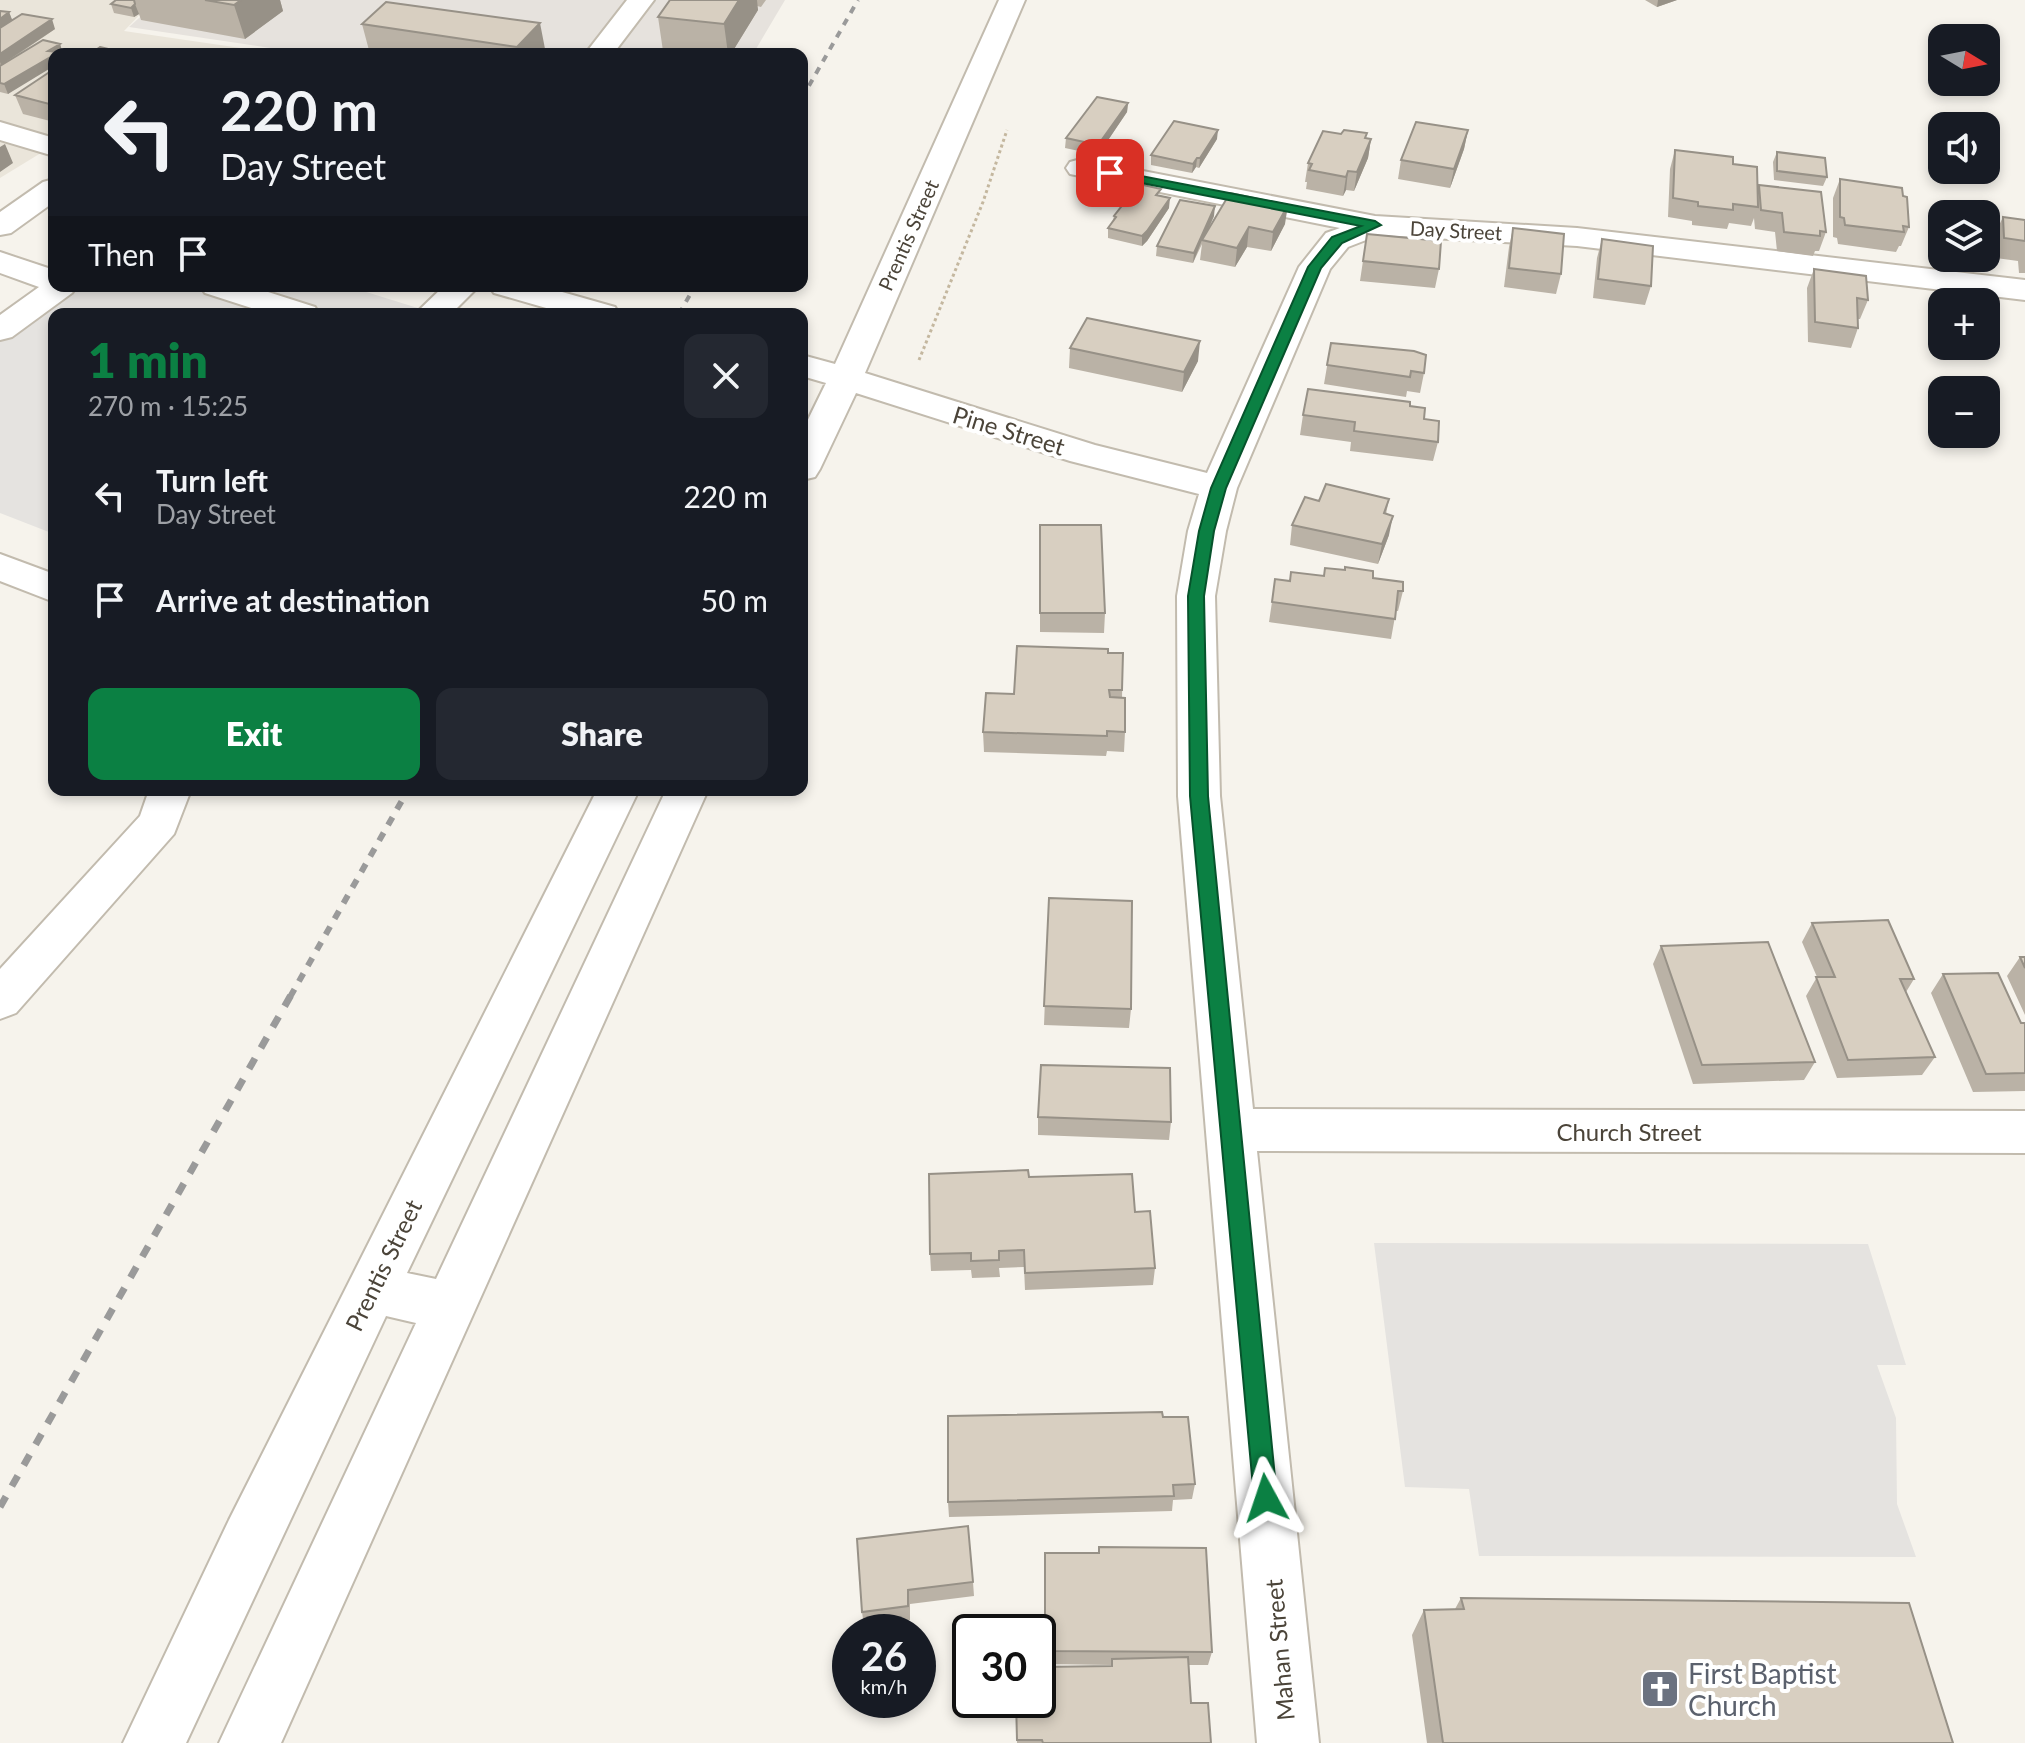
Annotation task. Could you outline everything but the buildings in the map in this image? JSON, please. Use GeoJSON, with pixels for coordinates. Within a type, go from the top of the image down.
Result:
{"type":"FeatureCollection","features":[{"type":"Feature","properties":{"kind":"street"},"geometry":{"type":"LineString","coordinates":[[604,48],[641,0]]}},
{"type":"Feature","properties":{"kind":"street","name":"Prentis Street"},"geometry":{"type":"LineString","coordinates":[[808,456],[1012,0]]}},
{"type":"Feature","properties":{"kind":"street"},"geometry":{"type":"LineString","coordinates":[[0,131],[48,145]]}},
{"type":"Feature","properties":{"kind":"street","name":"Day Street"},"geometry":{"type":"LineString","coordinates":[[1081,168],[1375,225],[1577,237],[2025,290]]}},
{"type":"Feature","properties":{"kind":"street"},"geometry":{"type":"LineString","coordinates":[[0,226],[48,192]]}},
{"type":"Feature","properties":{"kind":"street","name":"Mahan Street"},"geometry":{"type":"LineString","coordinates":[[1288,1743],[1233,1130],[1199,796],[1196,596],[1207,531],[1219,488],[1315,267],[1337,240],[1375,225]]}},
{"type":"Feature","properties":{"kind":"street"},"geometry":{"type":"LineString","coordinates":[[0,262],[48,279]]}},
{"type":"Feature","properties":{"kind":"street"},"geometry":{"type":"LineString","coordinates":[[0,330],[53,292]]}},
{"type":"Feature","properties":{"kind":"street"},"geometry":{"type":"LineString","coordinates":[[235,292],[284,308]]}},
{"type":"Feature","properties":{"kind":"street"},"geometry":{"type":"LineString","coordinates":[[438,308],[456,292]]}},
{"type":"Feature","properties":{"kind":"street"},"geometry":{"type":"LineString","coordinates":[[526,292],[582,308]]}},
{"type":"Feature","properties":{"kind":"street","name":"Pine Street"},"geometry":{"type":"LineString","coordinates":[[808,367],[1083,453],[1219,488]]}},
{"type":"Feature","properties":{"kind":"street"},"geometry":{"type":"LineString","coordinates":[[0,567],[48,587]]}},
{"type":"Feature","properties":{"kind":"street"},"geometry":{"type":"LineString","coordinates":[[0,1000],[159,823],[168,796]]}},
{"type":"Feature","properties":{"kind":"street","name":"Prentis Street"},"geometry":{"type":"LineString","coordinates":[[154,1743],[371,1289],[615,796]]}},
{"type":"Feature","properties":{"kind":"street"},"geometry":{"type":"LineString","coordinates":[[250,1743],[684,796]]}},
{"type":"Feature","properties":{"kind":"street","name":"Church Street"},"geometry":{"type":"LineString","coordinates":[[1233,1130],[2025,1132]]}},
{"type":"Feature","properties":{"kind":"street"},"geometry":{"type":"LineString","coordinates":[[371,1289],[448,1306]]}},
{"type":"Feature","properties":{"kind":"path"},"geometry":{"type":"LineString","coordinates":[[919,368],[983,202],[1010,120]]}},
{"type":"Feature","properties":{"kind":"shaded area"},"geometry":{"type":"Polygon","coordinates":[[[0,0],[154,0],[124,31],[241,48],[48,48],[48,149],[0,178],[0,0]]]}},
{"type":"Feature","properties":{"kind":"shaded area"},"geometry":{"type":"Polygon","coordinates":[[[159,0],[785,0],[757,48],[271,48],[129,27],[159,0]]]}},
{"type":"Feature","properties":{"kind":"shaded area"},"geometry":{"type":"Polygon","coordinates":[[[71,292],[366,292],[418,308],[48,308],[48,532],[0,513],[0,342],[71,292]]]}},
{"type":"Feature","properties":{"kind":"shaded area"},"geometry":{"type":"Polygon","coordinates":[[[1374,1243],[1868,1244],[1906,1365],[1877,1365],[1896,1418],[1897,1504],[1916,1557],[1479,1556],[1469,1489],[1405,1487],[1374,1243]]]}},
{"type":"Feature","properties":{"kind":"railway"},"geometry":{"type":"LineString","coordinates":[[808,88],[858,0]]}},
{"type":"Feature","properties":{"kind":"railway"},"geometry":{"type":"LineString","coordinates":[[682,308],[692,292]]}},
{"type":"Feature","properties":{"kind":"railway"},"geometry":{"type":"LineString","coordinates":[[290,997],[405,796]]}},
{"type":"Feature","properties":{"kind":"railway"},"geometry":{"type":"LineString","coordinates":[[0,1507],[291,995]]}},
{"type":"Feature","properties":{"kind":"place","name":"First Baptist Church"},"geometry":{"type":"Point","coordinates":[1660,1689]}},
{"type":"Feature","properties":{"kind":"route"},"geometry":{"type":"LineString","coordinates":[[1110,173],[1375,225],[1337,240],[1315,267],[1219,488],[1207,531],[1196,596],[1199,796],[1266,1498]]}}]}
